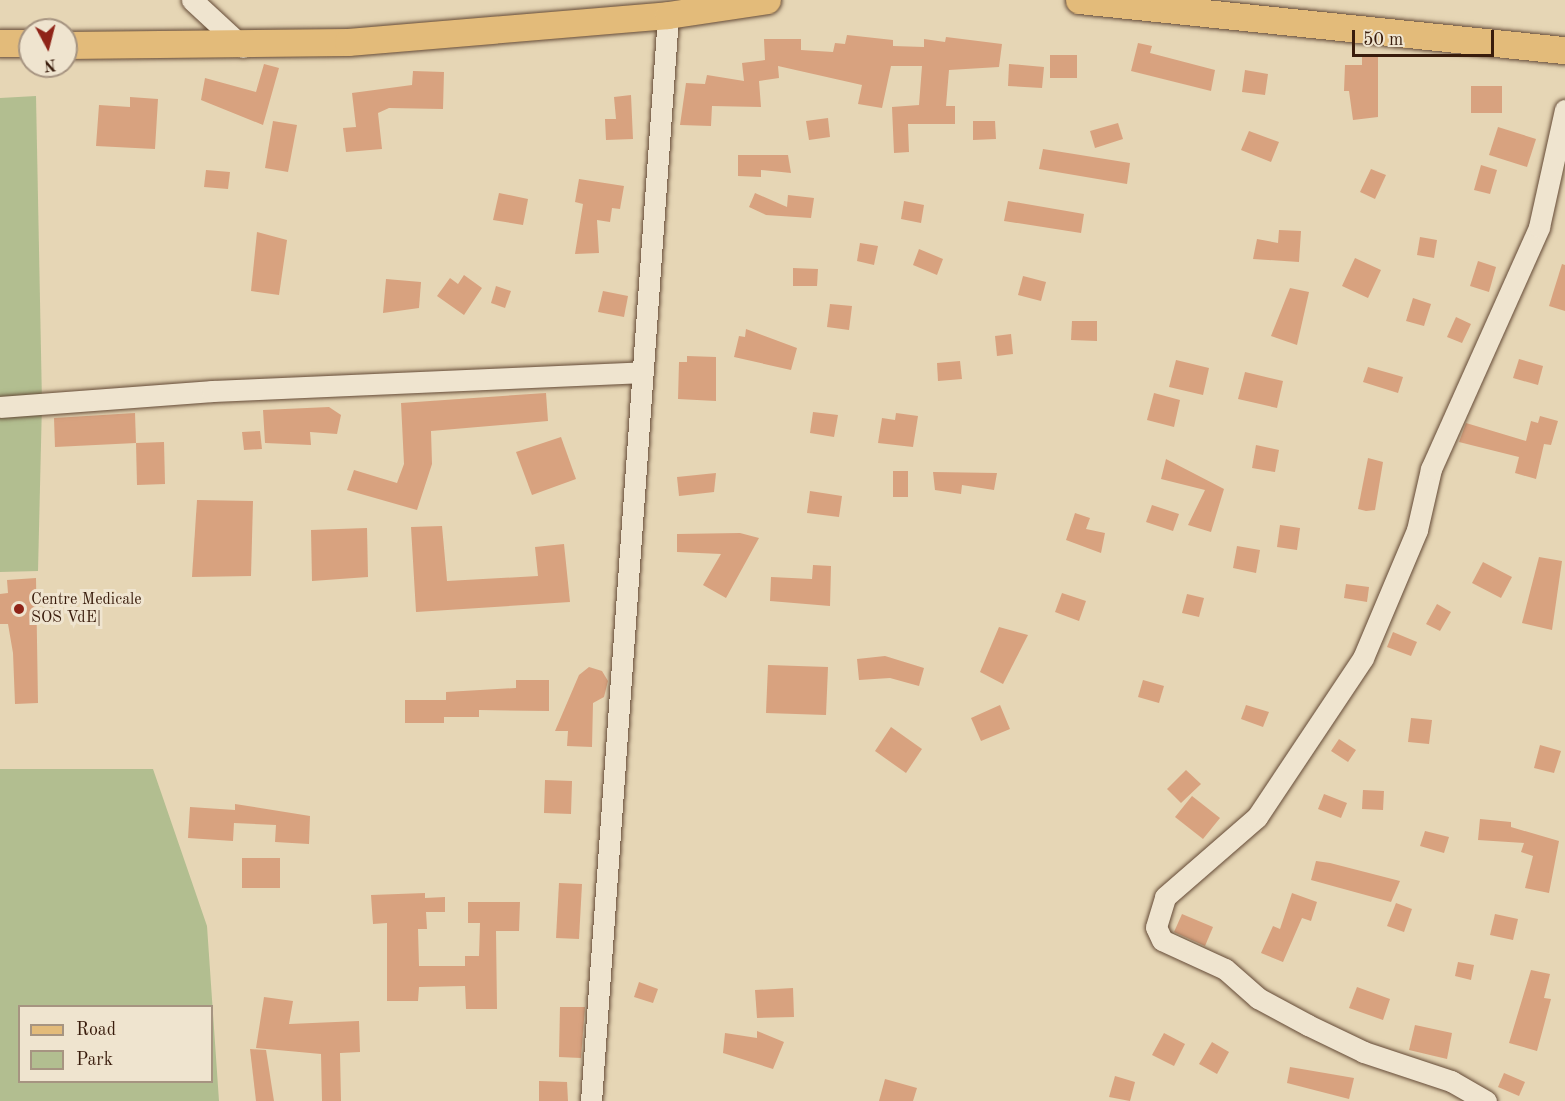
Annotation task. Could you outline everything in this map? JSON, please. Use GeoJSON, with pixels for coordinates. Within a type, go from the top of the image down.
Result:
{"type":"FeatureCollection","features":[{"type":"Feature","properties":{"kind":"main road"},"geometry":{"type":"LineString","coordinates":[[78,45],[243,47],[668,15],[767,0]]}},
{"type":"Feature","properties":{"kind":"main road"},"geometry":{"type":"LineString","coordinates":[[1079,0],[1565,50]]}},
{"type":"Feature","properties":{"kind":"main road"},"geometry":{"type":"LineString","coordinates":[[0,43],[18,43]]}},
{"type":"Feature","properties":{"kind":"street"},"geometry":{"type":"LineString","coordinates":[[192,0],[243,47]]}},
{"type":"Feature","properties":{"kind":"street"},"geometry":{"type":"LineString","coordinates":[[591,1101],[640,372],[668,15]]}},
{"type":"Feature","properties":{"kind":"street"},"geometry":{"type":"LineString","coordinates":[[1486,1101],[1451,1081],[1364,1053],[1308,1025],[1258,998],[1225,969],[1162,940],[1156,927],[1166,897],[1257,817],[1362,658],[1417,530],[1431,469],[1539,226],[1565,110]]}},
{"type":"Feature","properties":{"kind":"street"},"geometry":{"type":"LineString","coordinates":[[0,407],[212,391],[640,372]]}},
{"type":"Feature","properties":{"kind":"green space"},"geometry":{"type":"Polygon","coordinates":[[[36,96],[42,403],[38,571],[0,572],[0,98],[36,96]]]}},
{"type":"Feature","properties":{"kind":"green space"},"geometry":{"type":"Polygon","coordinates":[[[0,769],[153,769],[207,926],[212,1005],[18,1005],[18,1083],[213,1083],[213,1014],[219,1101],[0,1101],[0,769]]]}},
{"type":"Feature","properties":{"kind":"building"},"geometry":{"type":"Polygon","coordinates":[[[847,35],[893,40],[893,46],[924,47],[924,39],[945,42],[946,37],[1002,44],[999,67],[949,70],[946,106],[955,106],[955,124],[908,124],[909,152],[894,153],[892,107],[919,105],[922,66],[891,66],[882,108],[858,104],[862,85],[778,66],[779,78],[759,81],[761,107],[712,106],[711,126],[680,125],[686,83],[705,84],[707,75],[744,81],[742,63],[765,60],[764,39],[801,39],[801,50],[833,52],[835,43],[845,44],[847,35]]]}},
{"type":"Feature","properties":{"kind":"building"},"geometry":{"type":"Polygon","coordinates":[[[1138,43],[1152,46],[1150,53],[1215,70],[1211,91],[1131,71],[1138,43]]]}},
{"type":"Feature","properties":{"kind":"building"},"geometry":{"type":"Polygon","coordinates":[[[1050,55],[1077,55],[1077,78],[1050,78],[1050,55]]]}},
{"type":"Feature","properties":{"kind":"building"},"geometry":{"type":"Polygon","coordinates":[[[1362,56],[1378,57],[1378,117],[1353,120],[1349,91],[1344,91],[1345,65],[1362,65],[1362,56]]]}},
{"type":"Feature","properties":{"kind":"building"},"geometry":{"type":"Polygon","coordinates":[[[264,64],[279,68],[263,125],[201,100],[205,78],[256,92],[264,64]]]}},
{"type":"Feature","properties":{"kind":"building"},"geometry":{"type":"Polygon","coordinates":[[[1009,64],[1044,67],[1042,88],[1008,86],[1009,64]]]}},
{"type":"Feature","properties":{"kind":"building"},"geometry":{"type":"Polygon","coordinates":[[[1245,70],[1268,74],[1265,95],[1242,92],[1245,70]]]}},
{"type":"Feature","properties":{"kind":"building"},"geometry":{"type":"Polygon","coordinates":[[[413,71],[444,72],[443,109],[389,108],[378,113],[382,149],[346,152],[343,128],[356,127],[352,93],[412,85],[413,71]]]}},
{"type":"Feature","properties":{"kind":"building"},"geometry":{"type":"Polygon","coordinates":[[[1471,86],[1502,86],[1502,113],[1471,113],[1471,86]]]}},
{"type":"Feature","properties":{"kind":"building"},"geometry":{"type":"Polygon","coordinates":[[[631,95],[633,139],[606,140],[605,119],[616,119],[614,97],[631,95]]]}},
{"type":"Feature","properties":{"kind":"building"},"geometry":{"type":"Polygon","coordinates":[[[130,97],[158,99],[155,149],[96,146],[99,105],[130,107],[130,97]]]}},
{"type":"Feature","properties":{"kind":"building"},"geometry":{"type":"Polygon","coordinates":[[[828,118],[830,137],[809,140],[806,121],[828,118]]]}},
{"type":"Feature","properties":{"kind":"building"},"geometry":{"type":"Polygon","coordinates":[[[273,121],[297,125],[288,172],[265,168],[273,121]]]}},
{"type":"Feature","properties":{"kind":"building"},"geometry":{"type":"Polygon","coordinates":[[[973,121],[995,121],[996,139],[973,140],[973,121]]]}},
{"type":"Feature","properties":{"kind":"building"},"geometry":{"type":"Polygon","coordinates":[[[1118,123],[1123,139],[1095,148],[1090,131],[1118,123]]]}},
{"type":"Feature","properties":{"kind":"building"},"geometry":{"type":"Polygon","coordinates":[[[1498,127],[1536,139],[1527,167],[1489,155],[1498,127]]]}},
{"type":"Feature","properties":{"kind":"building"},"geometry":{"type":"Polygon","coordinates":[[[1249,131],[1279,142],[1271,162],[1241,150],[1249,131]]]}},
{"type":"Feature","properties":{"kind":"building"},"geometry":{"type":"Polygon","coordinates":[[[1043,149],[1130,163],[1127,184],[1039,169],[1043,149]]]}},
{"type":"Feature","properties":{"kind":"building"},"geometry":{"type":"Polygon","coordinates":[[[738,155],[788,155],[791,173],[761,170],[761,177],[738,176],[738,155]]]}},
{"type":"Feature","properties":{"kind":"building"},"geometry":{"type":"Polygon","coordinates":[[[1481,165],[1497,170],[1490,194],[1474,190],[1481,165]]]}},
{"type":"Feature","properties":{"kind":"building"},"geometry":{"type":"Polygon","coordinates":[[[1371,169],[1386,175],[1375,199],[1360,192],[1371,169]]]}},
{"type":"Feature","properties":{"kind":"building"},"geometry":{"type":"Polygon","coordinates":[[[206,170],[230,172],[228,189],[204,187],[206,170]]]}},
{"type":"Feature","properties":{"kind":"building"},"geometry":{"type":"Polygon","coordinates":[[[579,179],[624,186],[620,209],[612,208],[610,222],[597,220],[599,253],[575,254],[583,204],[575,202],[579,179]]]}},
{"type":"Feature","properties":{"kind":"building"},"geometry":{"type":"Polygon","coordinates":[[[499,193],[528,199],[523,225],[493,220],[499,193]]]}},
{"type":"Feature","properties":{"kind":"building"},"geometry":{"type":"Polygon","coordinates":[[[755,193],[787,207],[788,195],[814,198],[811,218],[766,215],[749,207],[755,193]]]}},
{"type":"Feature","properties":{"kind":"building"},"geometry":{"type":"Polygon","coordinates":[[[904,201],[924,205],[921,223],[901,219],[904,201]]]}},
{"type":"Feature","properties":{"kind":"building"},"geometry":{"type":"Polygon","coordinates":[[[1008,201],[1084,214],[1081,233],[1004,221],[1008,201]]]}},
{"type":"Feature","properties":{"kind":"building"},"geometry":{"type":"Polygon","coordinates":[[[1279,230],[1301,231],[1299,262],[1253,259],[1257,239],[1278,243],[1279,230]]]}},
{"type":"Feature","properties":{"kind":"building"},"geometry":{"type":"Polygon","coordinates":[[[257,232],[287,240],[279,295],[251,291],[257,232]]]}},
{"type":"Feature","properties":{"kind":"building"},"geometry":{"type":"Polygon","coordinates":[[[1420,237],[1437,240],[1434,258],[1417,255],[1420,237]]]}},
{"type":"Feature","properties":{"kind":"building"},"geometry":{"type":"Polygon","coordinates":[[[860,243],[878,246],[874,265],[857,261],[860,243]]]}},
{"type":"Feature","properties":{"kind":"building"},"geometry":{"type":"Polygon","coordinates":[[[919,249],[943,259],[937,275],[913,265],[919,249]]]}},
{"type":"Feature","properties":{"kind":"building"},"geometry":{"type":"Polygon","coordinates":[[[1355,258],[1381,270],[1368,298],[1342,286],[1355,258]]]}},
{"type":"Feature","properties":{"kind":"building"},"geometry":{"type":"Polygon","coordinates":[[[1478,261],[1496,267],[1489,292],[1470,286],[1478,261]]]}},
{"type":"Feature","properties":{"kind":"building"},"geometry":{"type":"Polygon","coordinates":[[[1562,264],[1565,265],[1565,311],[1549,306],[1562,264]]]}},
{"type":"Feature","properties":{"kind":"building"},"geometry":{"type":"Polygon","coordinates":[[[793,268],[818,269],[817,286],[793,286],[793,268]]]}},
{"type":"Feature","properties":{"kind":"building"},"geometry":{"type":"Polygon","coordinates":[[[464,275],[482,288],[464,315],[437,296],[450,278],[458,284],[464,275]]]}},
{"type":"Feature","properties":{"kind":"building"},"geometry":{"type":"Polygon","coordinates":[[[1023,276],[1046,282],[1041,301],[1018,295],[1023,276]]]}},
{"type":"Feature","properties":{"kind":"building"},"geometry":{"type":"Polygon","coordinates":[[[386,279],[421,282],[419,308],[383,313],[386,279]]]}},
{"type":"Feature","properties":{"kind":"building"},"geometry":{"type":"Polygon","coordinates":[[[496,286],[511,291],[505,308],[491,303],[496,286]]]}},
{"type":"Feature","properties":{"kind":"building"},"geometry":{"type":"Polygon","coordinates":[[[1290,288],[1309,292],[1297,345],[1271,336],[1290,288]]]}},
{"type":"Feature","properties":{"kind":"building"},"geometry":{"type":"Polygon","coordinates":[[[603,291],[628,296],[624,317],[598,312],[603,291]]]}},
{"type":"Feature","properties":{"kind":"building"},"geometry":{"type":"Polygon","coordinates":[[[1413,298],[1431,304],[1424,326],[1406,321],[1413,298]]]}},
{"type":"Feature","properties":{"kind":"building"},"geometry":{"type":"Polygon","coordinates":[[[830,304],[852,306],[849,330],[827,327],[830,304]]]}},
{"type":"Feature","properties":{"kind":"building"},"geometry":{"type":"Polygon","coordinates":[[[1456,317],[1471,324],[1462,343],[1447,337],[1456,317]]]}},
{"type":"Feature","properties":{"kind":"building"},"geometry":{"type":"Polygon","coordinates":[[[1072,321],[1097,321],[1097,341],[1071,340],[1072,321]]]}},
{"type":"Feature","properties":{"kind":"building"},"geometry":{"type":"Polygon","coordinates":[[[746,329],[797,348],[791,370],[734,357],[739,336],[745,337],[746,329]]]}},
{"type":"Feature","properties":{"kind":"building"},"geometry":{"type":"Polygon","coordinates":[[[1011,334],[1013,354],[997,356],[995,336],[1011,334]]]}},
{"type":"Feature","properties":{"kind":"building"},"geometry":{"type":"Polygon","coordinates":[[[687,356],[716,357],[716,401],[678,399],[679,362],[687,362],[687,356]]]}},
{"type":"Feature","properties":{"kind":"building"},"geometry":{"type":"Polygon","coordinates":[[[1519,359],[1543,366],[1538,385],[1513,378],[1519,359]]]}},
{"type":"Feature","properties":{"kind":"building"},"geometry":{"type":"Polygon","coordinates":[[[1176,360],[1209,368],[1203,395],[1169,387],[1176,360]]]}},
{"type":"Feature","properties":{"kind":"building"},"geometry":{"type":"Polygon","coordinates":[[[960,361],[962,379],[938,381],[937,363],[960,361]]]}},
{"type":"Feature","properties":{"kind":"building"},"geometry":{"type":"Polygon","coordinates":[[[1368,367],[1403,377],[1398,393],[1363,382],[1368,367]]]}},
{"type":"Feature","properties":{"kind":"building"},"geometry":{"type":"Polygon","coordinates":[[[1245,372],[1283,381],[1277,408],[1238,399],[1245,372]]]}},
{"type":"Feature","properties":{"kind":"building"},"geometry":{"type":"Polygon","coordinates":[[[546,393],[548,421],[431,431],[432,464],[417,510],[347,490],[354,470],[397,483],[404,464],[401,403],[546,393]]]}},
{"type":"Feature","properties":{"kind":"building"},"geometry":{"type":"Polygon","coordinates":[[[1154,393],[1180,400],[1174,427],[1147,420],[1154,393]]]}},
{"type":"Feature","properties":{"kind":"building"},"geometry":{"type":"Polygon","coordinates":[[[329,407],[341,415],[337,434],[310,432],[311,445],[265,443],[263,410],[329,407]]]}},
{"type":"Feature","properties":{"kind":"building"},"geometry":{"type":"Polygon","coordinates":[[[813,412],[838,415],[834,437],[810,433],[813,412]]]}},
{"type":"Feature","properties":{"kind":"building"},"geometry":{"type":"Polygon","coordinates":[[[135,413],[136,443],[55,447],[54,418],[135,413]]]}},
{"type":"Feature","properties":{"kind":"building"},"geometry":{"type":"Polygon","coordinates":[[[896,413],[918,416],[913,447],[878,443],[882,418],[895,420],[896,413]]]}},
{"type":"Feature","properties":{"kind":"building"},"geometry":{"type":"Polygon","coordinates":[[[1540,416],[1558,421],[1551,445],[1544,444],[1536,479],[1515,473],[1519,457],[1459,442],[1466,423],[1526,441],[1531,421],[1538,423],[1540,416]]]}},
{"type":"Feature","properties":{"kind":"building"},"geometry":{"type":"Polygon","coordinates":[[[260,431],[262,449],[244,450],[242,432],[260,431]]]}},
{"type":"Feature","properties":{"kind":"building"},"geometry":{"type":"Polygon","coordinates":[[[561,437],[576,479],[532,495],[516,452],[561,437]]]}},
{"type":"Feature","properties":{"kind":"building"},"geometry":{"type":"Polygon","coordinates":[[[164,442],[165,484],[137,485],[136,443],[164,442]]]}},
{"type":"Feature","properties":{"kind":"building"},"geometry":{"type":"Polygon","coordinates":[[[1256,445],[1279,450],[1275,472],[1252,468],[1256,445]]]}},
{"type":"Feature","properties":{"kind":"building"},"geometry":{"type":"Polygon","coordinates":[[[1368,458],[1383,462],[1375,510],[1366,511],[1358,509],[1368,458]]]}},
{"type":"Feature","properties":{"kind":"building"},"geometry":{"type":"Polygon","coordinates":[[[1166,459],[1224,489],[1211,532],[1188,525],[1205,490],[1161,479],[1166,459]]]}},
{"type":"Feature","properties":{"kind":"building"},"geometry":{"type":"Polygon","coordinates":[[[893,471],[908,471],[908,497],[893,497],[893,471]]]}},
{"type":"Feature","properties":{"kind":"building"},"geometry":{"type":"Polygon","coordinates":[[[933,472],[997,473],[994,490],[962,485],[961,494],[935,490],[933,472]]]}},
{"type":"Feature","properties":{"kind":"building"},"geometry":{"type":"Polygon","coordinates":[[[716,473],[714,492],[679,496],[677,477],[716,473]]]}},
{"type":"Feature","properties":{"kind":"building"},"geometry":{"type":"Polygon","coordinates":[[[810,491],[842,496],[839,517],[807,513],[810,491]]]}},
{"type":"Feature","properties":{"kind":"building"},"geometry":{"type":"Polygon","coordinates":[[[197,500],[253,501],[251,576],[192,577],[197,500]]]}},
{"type":"Feature","properties":{"kind":"building"},"geometry":{"type":"Polygon","coordinates":[[[1152,505],[1179,514],[1173,531],[1146,522],[1152,505]]]}},
{"type":"Feature","properties":{"kind":"building"},"geometry":{"type":"Polygon","coordinates":[[[1075,513],[1090,518],[1086,529],[1105,533],[1101,553],[1066,540],[1075,513]]]}},
{"type":"Feature","properties":{"kind":"building"},"geometry":{"type":"Polygon","coordinates":[[[1280,525],[1300,528],[1297,550],[1277,547],[1280,525]]]}},
{"type":"Feature","properties":{"kind":"building"},"geometry":{"type":"Polygon","coordinates":[[[442,526],[447,581],[538,576],[535,547],[564,544],[570,602],[416,612],[411,527],[442,526]]]}},
{"type":"Feature","properties":{"kind":"building"},"geometry":{"type":"Polygon","coordinates":[[[367,528],[368,577],[312,581],[311,530],[367,528]]]}},
{"type":"Feature","properties":{"kind":"building"},"geometry":{"type":"Polygon","coordinates":[[[740,533],[759,538],[726,598],[703,585],[721,554],[677,552],[677,534],[740,533]]]}},
{"type":"Feature","properties":{"kind":"building"},"geometry":{"type":"Polygon","coordinates":[[[1237,546],[1260,550],[1256,573],[1233,568],[1237,546]]]}},
{"type":"Feature","properties":{"kind":"building"},"geometry":{"type":"Polygon","coordinates":[[[1539,557],[1562,561],[1552,630],[1522,623],[1539,557]]]}},
{"type":"Feature","properties":{"kind":"building"},"geometry":{"type":"Polygon","coordinates":[[[1483,562],[1512,577],[1501,598],[1472,583],[1483,562]]]}},
{"type":"Feature","properties":{"kind":"building"},"geometry":{"type":"Polygon","coordinates":[[[813,565],[831,566],[830,606],[770,601],[771,577],[812,579],[813,565]]]}},
{"type":"Feature","properties":{"kind":"building","name":"Centre Medicale SOS VdE|"},"geometry":{"type":"Polygon","coordinates":[[[36,578],[38,703],[15,704],[13,653],[8,624],[0,624],[0,594],[8,593],[7,580],[36,578]]]}},
{"type":"Feature","properties":{"kind":"building"},"geometry":{"type":"Polygon","coordinates":[[[1346,584],[1369,587],[1367,602],[1344,598],[1346,584]]]}},
{"type":"Feature","properties":{"kind":"building"},"geometry":{"type":"Polygon","coordinates":[[[1062,593],[1086,601],[1079,621],[1055,612],[1062,593]]]}},
{"type":"Feature","properties":{"kind":"building"},"geometry":{"type":"Polygon","coordinates":[[[1187,594],[1204,598],[1199,617],[1182,613],[1187,594]]]}},
{"type":"Feature","properties":{"kind":"building"},"geometry":{"type":"Polygon","coordinates":[[[1437,604],[1451,612],[1440,631],[1426,624],[1437,604]]]}},
{"type":"Feature","properties":{"kind":"building"},"geometry":{"type":"Polygon","coordinates":[[[999,627],[1028,635],[1003,684],[980,672],[999,627]]]}},
{"type":"Feature","properties":{"kind":"building"},"geometry":{"type":"Polygon","coordinates":[[[1393,632],[1417,642],[1411,656],[1387,647],[1393,632]]]}},
{"type":"Feature","properties":{"kind":"building"},"geometry":{"type":"Polygon","coordinates":[[[885,656],[924,668],[919,686],[890,678],[859,680],[857,659],[885,656]]]}},
{"type":"Feature","properties":{"kind":"building"},"geometry":{"type":"Polygon","coordinates":[[[768,665],[828,667],[826,715],[766,713],[768,665]]]}},
{"type":"Feature","properties":{"kind":"building"},"geometry":{"type":"Polygon","coordinates":[[[589,667],[602,671],[608,681],[604,697],[593,703],[592,747],[567,746],[568,731],[555,731],[579,675],[589,667]]]}},
{"type":"Feature","properties":{"kind":"building"},"geometry":{"type":"Polygon","coordinates":[[[516,680],[549,680],[549,711],[479,710],[479,717],[444,717],[444,723],[405,723],[405,700],[446,700],[446,692],[516,688],[516,680]]]}},
{"type":"Feature","properties":{"kind":"building"},"geometry":{"type":"Polygon","coordinates":[[[1143,680],[1164,686],[1159,703],[1138,697],[1143,680]]]}},
{"type":"Feature","properties":{"kind":"building"},"geometry":{"type":"Polygon","coordinates":[[[1000,705],[1010,729],[981,741],[971,718],[1000,705]]]}},
{"type":"Feature","properties":{"kind":"building"},"geometry":{"type":"Polygon","coordinates":[[[1246,705],[1269,712],[1263,727],[1241,719],[1246,705]]]}},
{"type":"Feature","properties":{"kind":"building"},"geometry":{"type":"Polygon","coordinates":[[[1411,718],[1432,720],[1429,744],[1408,742],[1411,718]]]}},
{"type":"Feature","properties":{"kind":"building"},"geometry":{"type":"Polygon","coordinates":[[[891,727],[922,749],[906,773],[875,751],[891,727]]]}},
{"type":"Feature","properties":{"kind":"building"},"geometry":{"type":"Polygon","coordinates":[[[1339,739],[1356,750],[1348,762],[1331,751],[1339,739]]]}},
{"type":"Feature","properties":{"kind":"building"},"geometry":{"type":"Polygon","coordinates":[[[1540,745],[1561,751],[1554,773],[1534,768],[1540,745]]]}},
{"type":"Feature","properties":{"kind":"building"},"geometry":{"type":"Polygon","coordinates":[[[1186,770],[1201,784],[1181,803],[1167,789],[1186,770]]]}},
{"type":"Feature","properties":{"kind":"building"},"geometry":{"type":"Polygon","coordinates":[[[545,780],[572,781],[571,814],[544,813],[545,780]]]}},
{"type":"Feature","properties":{"kind":"building"},"geometry":{"type":"Polygon","coordinates":[[[1363,790],[1384,791],[1383,810],[1362,809],[1363,790]]]}},
{"type":"Feature","properties":{"kind":"building"},"geometry":{"type":"Polygon","coordinates":[[[1324,794],[1347,803],[1341,818],[1318,809],[1324,794]]]}},
{"type":"Feature","properties":{"kind":"building"},"geometry":{"type":"Polygon","coordinates":[[[1192,796],[1220,818],[1203,839],[1175,817],[1192,796]]]}},
{"type":"Feature","properties":{"kind":"building"},"geometry":{"type":"Polygon","coordinates":[[[235,804],[310,816],[309,844],[275,842],[276,825],[234,823],[233,841],[188,838],[190,807],[235,810],[235,804]]]}},
{"type":"Feature","properties":{"kind":"building"},"geometry":{"type":"Polygon","coordinates":[[[1480,819],[1511,822],[1511,827],[1559,841],[1549,893],[1525,888],[1533,856],[1521,852],[1524,843],[1478,840],[1480,819]]]}},
{"type":"Feature","properties":{"kind":"building"},"geometry":{"type":"Polygon","coordinates":[[[1425,831],[1449,837],[1444,853],[1420,846],[1425,831]]]}},
{"type":"Feature","properties":{"kind":"building"},"geometry":{"type":"Polygon","coordinates":[[[242,858],[280,858],[280,888],[242,888],[242,858]]]}},
{"type":"Feature","properties":{"kind":"building"},"geometry":{"type":"Polygon","coordinates":[[[1316,861],[1400,881],[1391,902],[1311,880],[1316,861]]]}},
{"type":"Feature","properties":{"kind":"building"},"geometry":{"type":"Polygon","coordinates":[[[559,883],[582,884],[579,939],[556,938],[559,883]]]}},
{"type":"Feature","properties":{"kind":"building"},"geometry":{"type":"Polygon","coordinates":[[[425,893],[425,898],[445,897],[445,912],[426,912],[427,929],[418,929],[419,966],[465,966],[465,956],[479,956],[480,923],[468,923],[468,902],[520,902],[519,931],[496,931],[497,1009],[466,1009],[465,986],[419,987],[418,1001],[387,1001],[387,923],[373,924],[371,895],[425,893]]]}},
{"type":"Feature","properties":{"kind":"building"},"geometry":{"type":"Polygon","coordinates":[[[1292,893],[1317,902],[1311,921],[1302,918],[1283,962],[1261,953],[1273,926],[1280,929],[1292,893]]]}},
{"type":"Feature","properties":{"kind":"building"},"geometry":{"type":"Polygon","coordinates":[[[1396,903],[1412,909],[1404,932],[1387,926],[1396,903]]]}},
{"type":"Feature","properties":{"kind":"building"},"geometry":{"type":"Polygon","coordinates":[[[1182,914],[1213,927],[1205,946],[1174,932],[1182,914]]]}},
{"type":"Feature","properties":{"kind":"building"},"geometry":{"type":"Polygon","coordinates":[[[1495,914],[1518,919],[1513,940],[1490,935],[1495,914]]]}},
{"type":"Feature","properties":{"kind":"building"},"geometry":{"type":"Polygon","coordinates":[[[1458,962],[1474,965],[1471,980],[1455,976],[1458,962]]]}},
{"type":"Feature","properties":{"kind":"building"},"geometry":{"type":"Polygon","coordinates":[[[1531,970],[1550,974],[1544,998],[1551,999],[1537,1051],[1509,1043],[1531,970]]]}},
{"type":"Feature","properties":{"kind":"building"},"geometry":{"type":"Polygon","coordinates":[[[639,982],[658,989],[653,1003],[634,997],[639,982]]]}},
{"type":"Feature","properties":{"kind":"building"},"geometry":{"type":"Polygon","coordinates":[[[1357,987],[1390,999],[1383,1020],[1349,1008],[1357,987]]]}},
{"type":"Feature","properties":{"kind":"building"},"geometry":{"type":"Polygon","coordinates":[[[793,988],[794,1017],[757,1018],[755,990],[793,988]]]}},
{"type":"Feature","properties":{"kind":"building"},"geometry":{"type":"Polygon","coordinates":[[[264,997],[293,1001],[289,1024],[359,1021],[360,1052],[340,1053],[341,1101],[322,1101],[321,1054],[256,1048],[264,997]]]}},
{"type":"Feature","properties":{"kind":"building"},"geometry":{"type":"Polygon","coordinates":[[[560,1007],[585,1007],[581,1058],[559,1057],[560,1007]]]}},
{"type":"Feature","properties":{"kind":"building"},"geometry":{"type":"Polygon","coordinates":[[[1415,1025],[1452,1033],[1447,1059],[1409,1050],[1415,1025]]]}},
{"type":"Feature","properties":{"kind":"building"},"geometry":{"type":"Polygon","coordinates":[[[757,1031],[784,1042],[773,1069],[723,1053],[725,1033],[757,1038],[757,1031]]]}},
{"type":"Feature","properties":{"kind":"building"},"geometry":{"type":"Polygon","coordinates":[[[1164,1033],[1185,1044],[1174,1066],[1152,1055],[1164,1033]]]}},
{"type":"Feature","properties":{"kind":"building"},"geometry":{"type":"Polygon","coordinates":[[[1212,1042],[1229,1052],[1217,1074],[1199,1064],[1212,1042]]]}},
{"type":"Feature","properties":{"kind":"building"},"geometry":{"type":"Polygon","coordinates":[[[250,1049],[266,1050],[274,1101],[256,1101],[250,1049]]]}},
{"type":"Feature","properties":{"kind":"building"},"geometry":{"type":"Polygon","coordinates":[[[1290,1067],[1354,1078],[1349,1099],[1287,1083],[1290,1067]]]}},
{"type":"Feature","properties":{"kind":"building"},"geometry":{"type":"Polygon","coordinates":[[[1504,1073],[1525,1082],[1519,1096],[1498,1087],[1504,1073]]]}},
{"type":"Feature","properties":{"kind":"building"},"geometry":{"type":"Polygon","coordinates":[[[1115,1076],[1135,1082],[1130,1101],[1109,1097],[1115,1076]]]}},
{"type":"Feature","properties":{"kind":"building"},"geometry":{"type":"Polygon","coordinates":[[[885,1079],[917,1088],[913,1101],[879,1101],[885,1079]]]}},
{"type":"Feature","properties":{"kind":"building"},"geometry":{"type":"Polygon","coordinates":[[[539,1081],[567,1082],[568,1101],[539,1101],[539,1081]]]}},
{"type":"Feature","properties":{"kind":"place","name":"Centre Medicale SOS VdE|"},"geometry":{"type":"Point","coordinates":[19,609]}}]}
